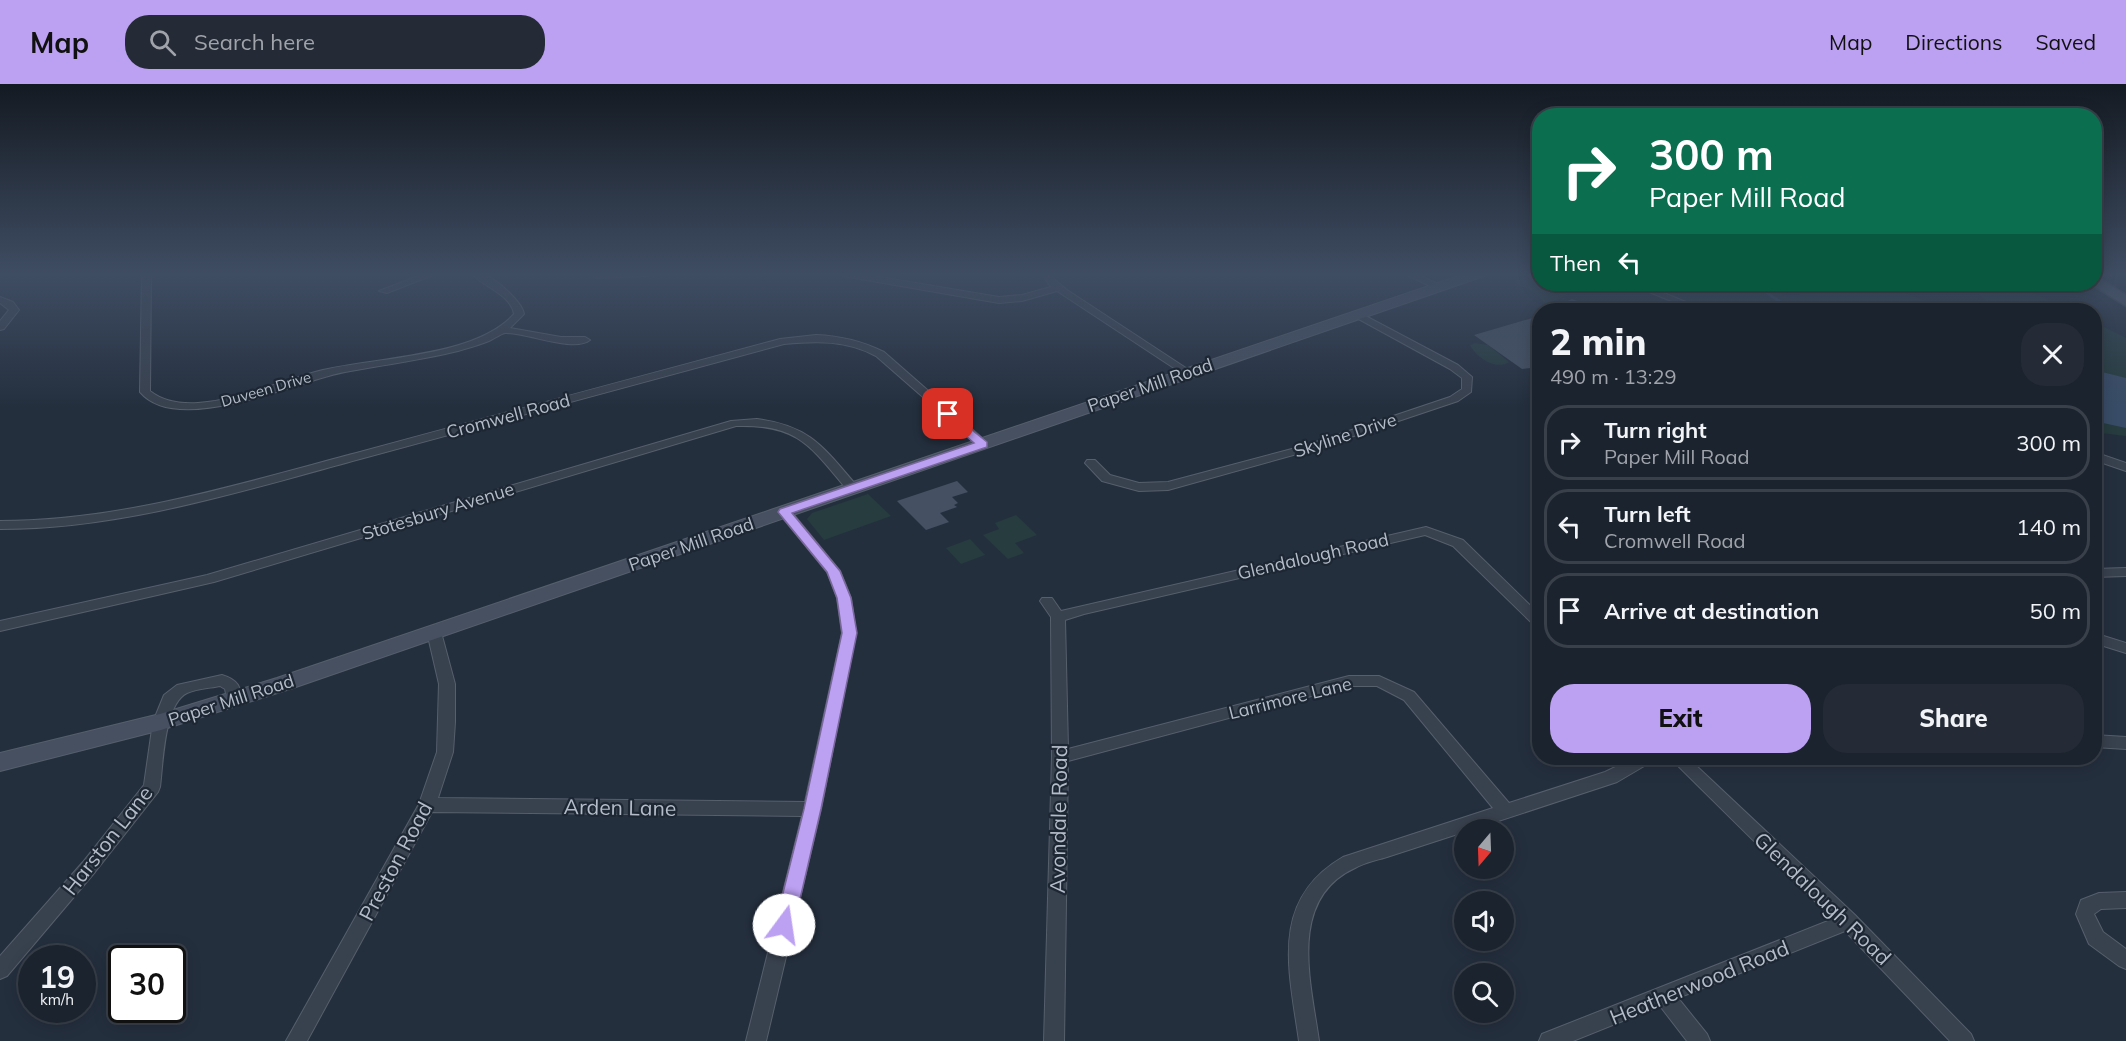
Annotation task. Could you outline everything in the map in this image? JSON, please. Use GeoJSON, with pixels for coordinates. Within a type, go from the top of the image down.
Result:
{"type":"FeatureCollection","features":[{"type":"Feature","properties":{"kind":"main road","name":"Paper Mill Road"},"geometry":{"type":"LineString","coordinates":[[0,762],[161,722],[233,699],[1350,318]]}},
{"type":"Feature","properties":{"kind":"street","name":"Duveen Drive"},"geometry":{"type":"LineString","coordinates":[[146,318],[146,392],[159,400],[172,404],[198,406],[227,402],[325,373],[471,344],[503,330]]}},
{"type":"Feature","properties":{"kind":"street"},"geometry":{"type":"LineString","coordinates":[[503,330],[516,318]]}},
{"type":"Feature","properties":{"kind":"street"},"geometry":{"type":"LineString","coordinates":[[1104,318],[1187,372]]}},
{"type":"Feature","properties":{"kind":"street","name":"Skyline Drive"},"geometry":{"type":"LineString","coordinates":[[1091,463],[1106,478],[1138,487],[1168,486],[1311,447],[1454,399],[1467,390],[1467,377],[1454,367],[1363,318]]}},
{"type":"Feature","properties":{"kind":"street"},"geometry":{"type":"LineString","coordinates":[[503,330],[561,340],[585,340]]}},
{"type":"Feature","properties":{"kind":"street","name":"Cromwell Road"},"geometry":{"type":"LineString","coordinates":[[0,525],[39,525],[88,520],[212,495],[743,352],[805,339],[835,339],[871,348],[982,444]]}},
{"type":"Feature","properties":{"kind":"street","name":"Stotesbury Avenue"},"geometry":{"type":"LineString","coordinates":[[0,626],[209,579],[735,423],[769,423],[800,432],[853,489]]}},
{"type":"Feature","properties":{"kind":"street"},"geometry":{"type":"LineString","coordinates":[[2102,459],[2126,467]]}},
{"type":"Feature","properties":{"kind":"street"},"geometry":{"type":"LineString","coordinates":[[756,1041],[812,809],[849,633],[844,598],[833,571],[784,512]]}},
{"type":"Feature","properties":{"kind":"street","name":"Glendalough Road"},"geometry":{"type":"LineString","coordinates":[[1058,617],[1426,531],[1458,543],[1532,615]]}},
{"type":"Feature","properties":{"kind":"street"},"geometry":{"type":"LineString","coordinates":[[2102,573],[2126,572]]}},
{"type":"Feature","properties":{"kind":"street"},"geometry":{"type":"LineString","coordinates":[[1047,601],[1058,617]]}},
{"type":"Feature","properties":{"kind":"street","name":"Avondale Road"},"geometry":{"type":"LineString","coordinates":[[1054,1041],[1060,758],[1058,617]]}},
{"type":"Feature","properties":{"kind":"street","name":"Preston Road"},"geometry":{"type":"LineString","coordinates":[[296,1041],[428,806],[445,752],[447,722],[447,684],[434,632]]}},
{"type":"Feature","properties":{"kind":"street"},"geometry":{"type":"LineString","coordinates":[[2102,640],[2126,648]]}},
{"type":"Feature","properties":{"kind":"street","name":"Larrimore Lane"},"geometry":{"type":"LineString","coordinates":[[1060,758],[1349,681],[1379,681],[1409,696],[1505,811]]}},
{"type":"Feature","properties":{"kind":"street","name":"Harston Lane"},"geometry":{"type":"LineString","coordinates":[[0,970],[89,867],[152,787],[161,722]]}},
{"type":"Feature","properties":{"kind":"street"},"geometry":{"type":"LineString","coordinates":[[2102,742],[2126,743]]}},
{"type":"Feature","properties":{"kind":"street"},"geometry":{"type":"LineString","coordinates":[[1309,1041],[1298,951],[1299,932],[1309,899],[1326,876],[1349,862],[1611,777],[1635,765]]}},
{"type":"Feature","properties":{"kind":"street","name":"Glendalough Road"},"geometry":{"type":"LineString","coordinates":[[1685,765],[1848,921],[1964,1041]]}},
{"type":"Feature","properties":{"kind":"street","name":"Arden Lane"},"geometry":{"type":"LineString","coordinates":[[428,806],[812,809]]}},
{"type":"Feature","properties":{"kind":"street"},"geometry":{"type":"LineString","coordinates":[[2126,900],[2099,901],[2088,906],[2085,914],[2096,938],[2126,960]]}},
{"type":"Feature","properties":{"kind":"street","name":"Heatherwood Road"},"geometry":{"type":"LineString","coordinates":[[1549,1041],[1848,921]]}},
{"type":"Feature","properties":{"kind":"street"},"geometry":{"type":"LineString","coordinates":[[1665,996],[1700,1041]]}},
{"type":"Feature","properties":{"kind":"green space"},"geometry":{"type":"Polygon","coordinates":[[[2102,326],[2126,338],[2126,436],[2102,433],[2102,326]]]}},
{"type":"Feature","properties":{"kind":"green space"},"geometry":{"type":"Polygon","coordinates":[[[1475,343],[1488,345],[1509,362],[1498,365],[1487,361],[1473,350],[1470,345],[1475,343]]]}},
{"type":"Feature","properties":{"kind":"green space"},"geometry":{"type":"Polygon","coordinates":[[[868,494],[891,516],[824,540],[807,519],[812,513],[868,494]]]}},
{"type":"Feature","properties":{"kind":"green space"},"geometry":{"type":"Polygon","coordinates":[[[1016,515],[1037,535],[1015,543],[1024,553],[1008,559],[983,535],[999,529],[995,523],[1016,515]]]}},
{"type":"Feature","properties":{"kind":"green space"},"geometry":{"type":"Polygon","coordinates":[[[970,539],[985,555],[961,564],[946,548],[970,539]]]}},
{"type":"Feature","properties":{"kind":"water"},"geometry":{"type":"Polygon","coordinates":[[[2102,372],[2126,378],[2126,428],[2102,423],[2102,372]]]}},
{"type":"Feature","properties":{"kind":"building"},"geometry":{"type":"Polygon","coordinates":[[[1532,318],[1532,368],[1522,369],[1474,335],[1532,318]]]}},
{"type":"Feature","properties":{"kind":"building"},"geometry":{"type":"Polygon","coordinates":[[[957,481],[968,492],[952,497],[958,503],[954,505],[957,507],[940,513],[949,522],[926,530],[897,501],[957,481]]]}},
{"type":"Feature","properties":{"kind":"route"},"geometry":{"type":"LineString","coordinates":[[784,925],[812,809],[849,633],[844,598],[833,571],[784,512],[982,444],[948,414]]}}]}
